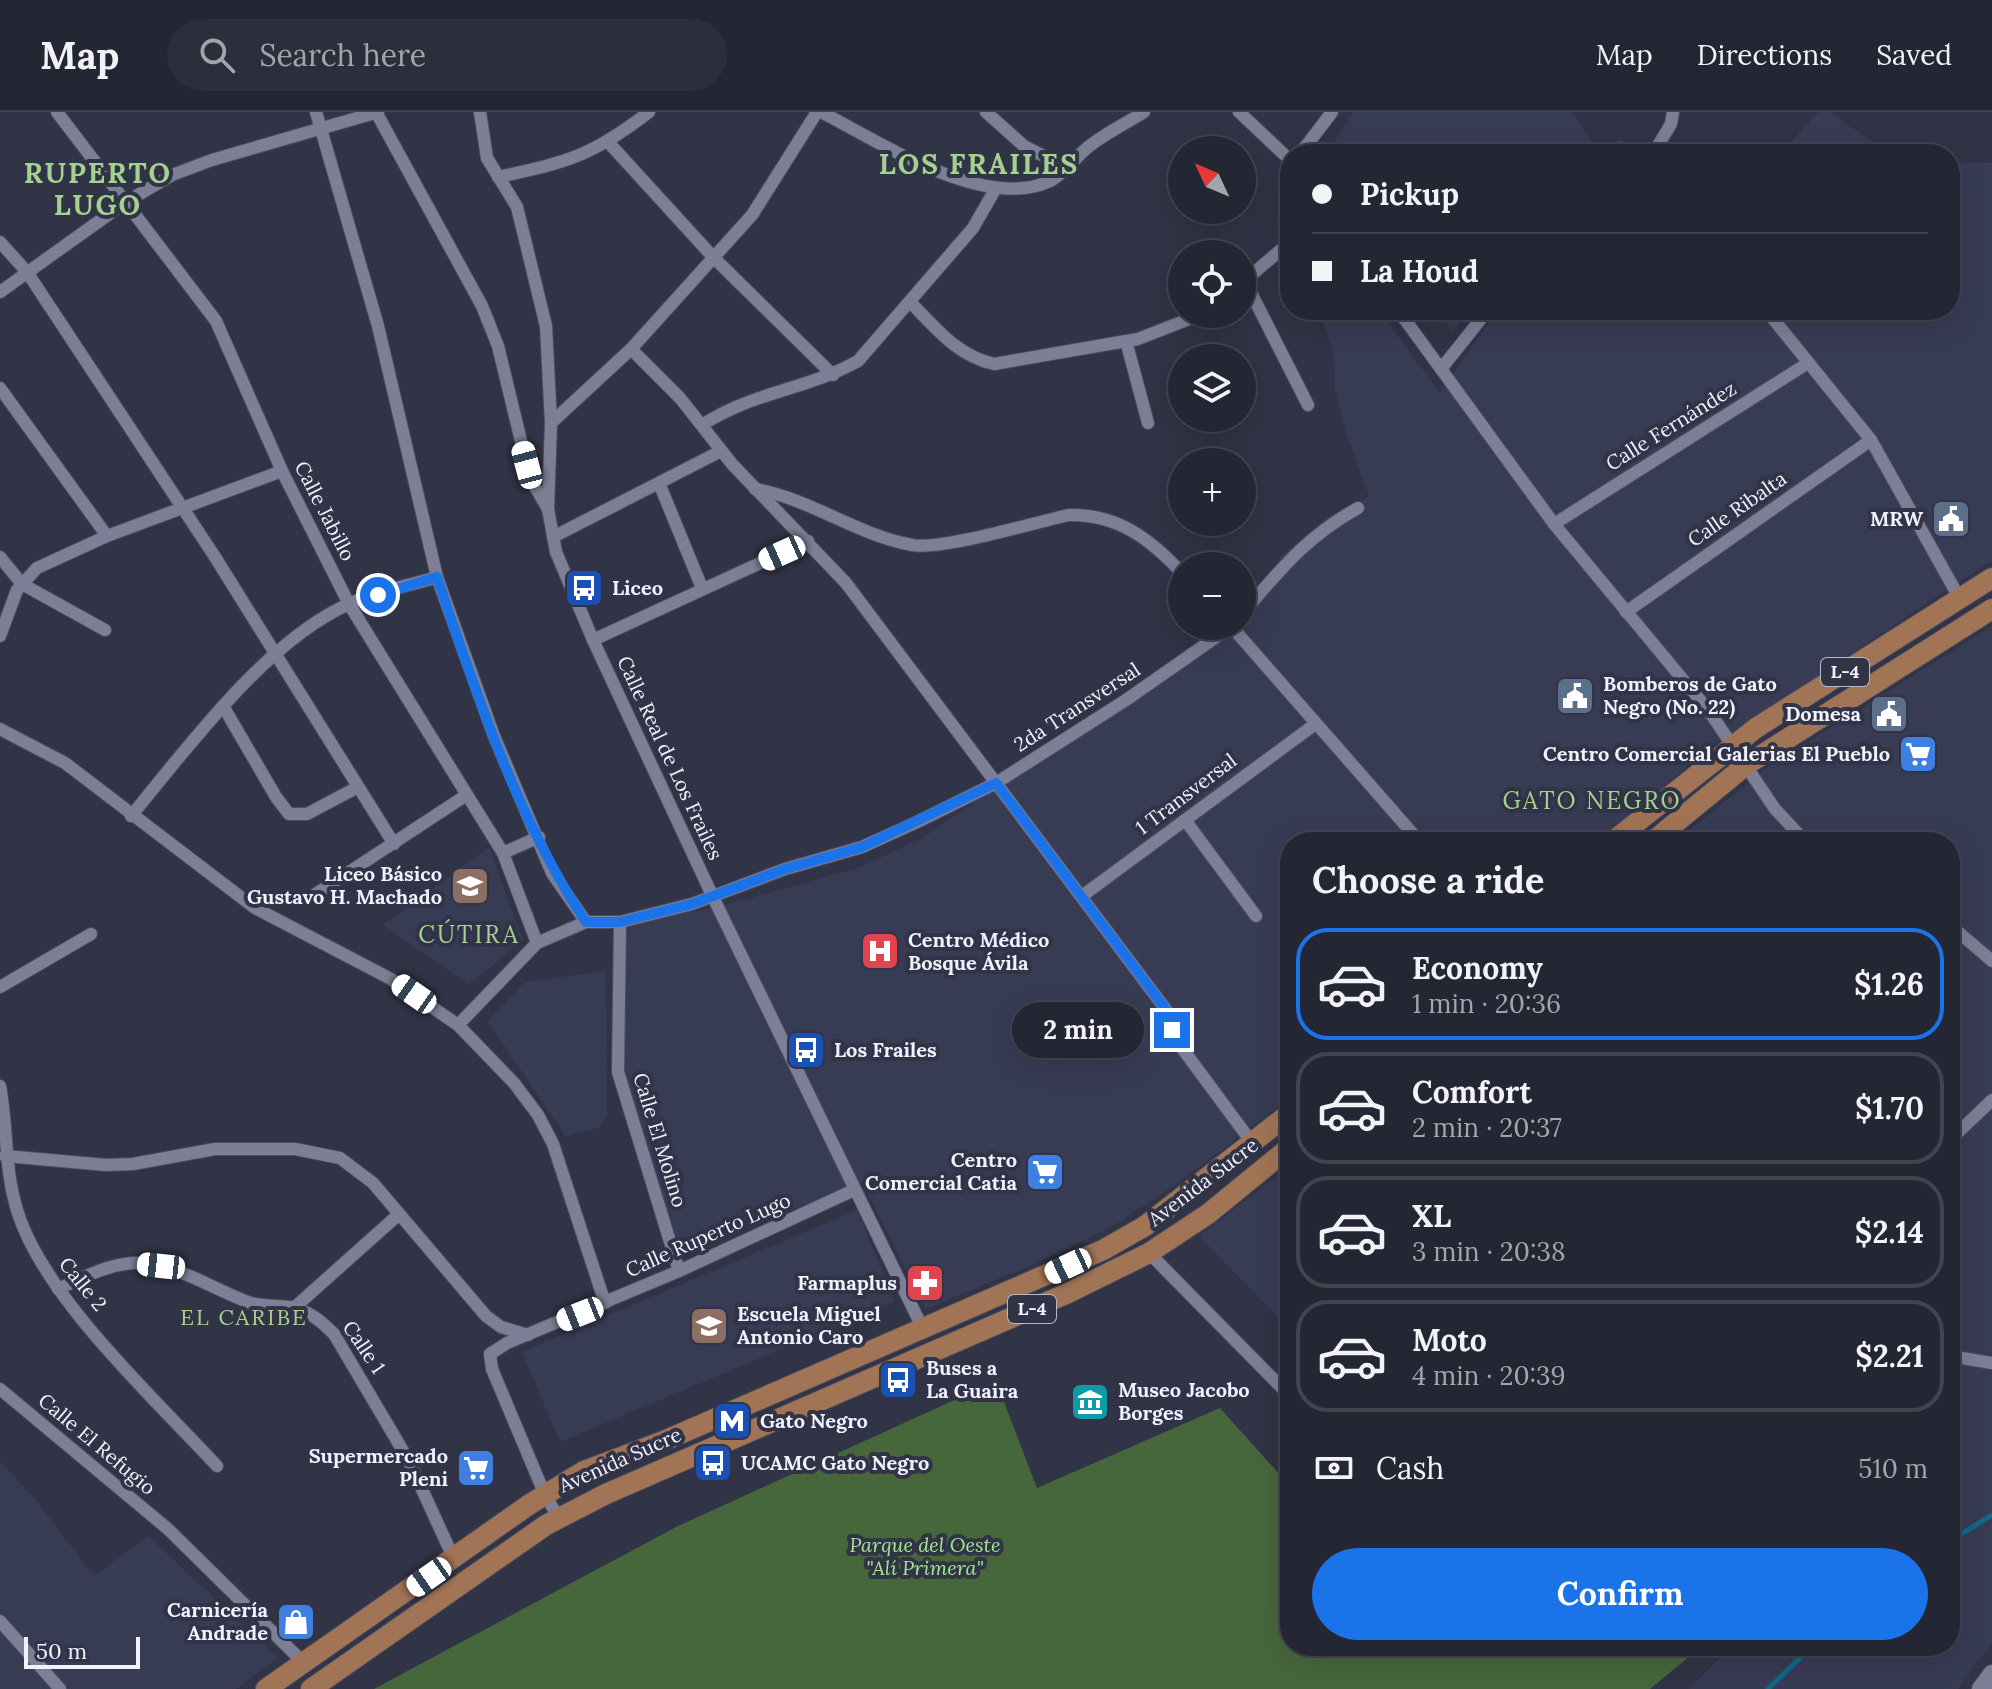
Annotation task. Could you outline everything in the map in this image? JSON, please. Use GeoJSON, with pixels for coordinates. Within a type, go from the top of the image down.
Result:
{"type":"FeatureCollection","features":[{"type":"Feature","properties":{"kind":"main road","name":"L-4"},"geometry":{"type":"LineString","coordinates":[[1624,832],[1731,745],[1992,578]]}},
{"type":"Feature","properties":{"kind":"main road","name":"L-4"},"geometry":{"type":"LineString","coordinates":[[1664,832],[1746,765],[1992,609]]}},
{"type":"Feature","properties":{"kind":"main road","name":"Avenida Sucre"},"geometry":{"type":"LineString","coordinates":[[266,1689],[545,1495],[596,1466],[666,1440],[1103,1250],[1145,1226],[1280,1121]]}},
{"type":"Feature","properties":{"kind":"main road","name":"Avenida Sucre"},"geometry":{"type":"LineString","coordinates":[[311,1689],[559,1518],[1068,1293],[1149,1253],[1280,1163]]}},
{"type":"Feature","properties":{"kind":"street","name":"Calle Jabillo"},"geometry":{"type":"LineString","coordinates":[[57,112],[216,321],[282,471],[349,604],[503,853],[537,943]]}},
{"type":"Feature","properties":{"kind":"street"},"geometry":{"type":"LineString","coordinates":[[316,112],[378,326],[437,577],[494,736],[552,873],[586,922],[537,943],[458,1025]]}},
{"type":"Feature","properties":{"kind":"street"},"geometry":{"type":"LineString","coordinates":[[480,112],[487,158],[517,207],[546,326],[551,423],[548,509]]}},
{"type":"Feature","properties":{"kind":"street"},"geometry":{"type":"LineString","coordinates":[[498,177],[572,161],[609,143],[649,112]]}},
{"type":"Feature","properties":{"kind":"street"},"geometry":{"type":"LineString","coordinates":[[551,423],[631,349],[752,215],[819,112],[953,178],[996,188],[1021,188],[1050,181],[1087,148],[1144,112]]}},
{"type":"Feature","properties":{"kind":"street"},"geometry":{"type":"LineString","coordinates":[[986,112],[1024,146],[1067,168]]}},
{"type":"Feature","properties":{"kind":"street"},"geometry":{"type":"LineString","coordinates":[[1239,112],[1280,151]]}},
{"type":"Feature","properties":{"kind":"street"},"geometry":{"type":"LineString","coordinates":[[1308,144],[1332,112]]}},
{"type":"Feature","properties":{"kind":"street"},"geometry":{"type":"LineString","coordinates":[[1659,144],[1671,124],[1673,112]]}},
{"type":"Feature","properties":{"kind":"street"},"geometry":{"type":"LineString","coordinates":[[0,292],[126,202],[172,175],[212,160],[377,113],[440,223],[482,306],[498,346],[530,478],[548,509]]}},
{"type":"Feature","properties":{"kind":"street"},"geometry":{"type":"LineString","coordinates":[[609,143],[714,258],[833,375]]}},
{"type":"Feature","properties":{"kind":"street"},"geometry":{"type":"LineString","coordinates":[[702,425],[732,406],[833,375],[858,361],[973,228],[996,188]]}},
{"type":"Feature","properties":{"kind":"street"},"geometry":{"type":"LineString","coordinates":[[0,242],[27,272],[183,509],[394,844]]}},
{"type":"Feature","properties":{"kind":"street"},"geometry":{"type":"LineString","coordinates":[[1256,272],[1280,251]]}},
{"type":"Feature","properties":{"kind":"street"},"geometry":{"type":"LineString","coordinates":[[910,302],[951,345],[979,361],[994,364],[1126,341],[1168,326]]}},
{"type":"Feature","properties":{"kind":"street"},"geometry":{"type":"LineString","coordinates":[[1256,305],[1308,405]]}},
{"type":"Feature","properties":{"kind":"street"},"geometry":{"type":"LineString","coordinates":[[1405,320],[1554,524],[1709,711],[1775,809],[1797,832]]}},
{"type":"Feature","properties":{"kind":"street"},"geometry":{"type":"LineString","coordinates":[[1441,369],[1480,320]]}},
{"type":"Feature","properties":{"kind":"street"},"geometry":{"type":"LineString","coordinates":[[1774,320],[1871,440],[1960,599]]}},
{"type":"Feature","properties":{"kind":"street"},"geometry":{"type":"LineString","coordinates":[[1126,341],[1148,423]]}},
{"type":"Feature","properties":{"kind":"street"},"geometry":{"type":"LineString","coordinates":[[631,349],[702,425],[755,489],[846,583],[1170,1015],[1173,1036],[1253,1144]]}},
{"type":"Feature","properties":{"kind":"street","name":"Calle Fernández"},"geometry":{"type":"LineString","coordinates":[[1554,524],[1808,363]]}},
{"type":"Feature","properties":{"kind":"street"},"geometry":{"type":"LineString","coordinates":[[0,388],[107,536]]}},
{"type":"Feature","properties":{"kind":"street","name":"Calle Ribalta"},"geometry":{"type":"LineString","coordinates":[[1626,612],[1871,440]]}},
{"type":"Feature","properties":{"kind":"street"},"geometry":{"type":"LineString","coordinates":[[553,537],[721,451]]}},
{"type":"Feature","properties":{"kind":"street"},"geometry":{"type":"LineString","coordinates":[[0,636],[22,584],[37,568],[107,536],[282,471]]}},
{"type":"Feature","properties":{"kind":"street"},"geometry":{"type":"LineString","coordinates":[[659,483],[702,588]]}},
{"type":"Feature","properties":{"kind":"street"},"geometry":{"type":"LineString","coordinates":[[755,489],[784,494],[872,532],[920,546],[1069,515],[1093,514],[1119,522],[1141,536],[1168,560]]}},
{"type":"Feature","properties":{"kind":"street"},"geometry":{"type":"LineString","coordinates":[[1256,598],[1298,548],[1324,527],[1358,508]]}},
{"type":"Feature","properties":{"kind":"street","name":"Calle Real de Los Frailes"},"geometry":{"type":"LineString","coordinates":[[548,509],[553,537],[593,640],[712,895],[794,1058],[854,1190],[923,1329]]}},
{"type":"Feature","properties":{"kind":"street"},"geometry":{"type":"LineString","coordinates":[[593,640],[808,541]]}},
{"type":"Feature","properties":{"kind":"street"},"geometry":{"type":"LineString","coordinates":[[0,557],[22,584],[105,630]]}},
{"type":"Feature","properties":{"kind":"street"},"geometry":{"type":"LineString","coordinates":[[131,816],[223,706],[276,654],[349,604],[437,577]]}},
{"type":"Feature","properties":{"kind":"street","name":"2da Transversal"},"geometry":{"type":"LineString","coordinates":[[586,922],[620,922],[692,904],[862,847],[996,783],[1126,700],[1211,640]]}},
{"type":"Feature","properties":{"kind":"street"},"geometry":{"type":"LineString","coordinates":[[1243,640],[1314,725],[1411,832]]}},
{"type":"Feature","properties":{"kind":"street"},"geometry":{"type":"LineString","coordinates":[[223,706],[289,814],[307,814],[356,788]]}},
{"type":"Feature","properties":{"kind":"street","name":"1 Transversal"},"geometry":{"type":"LineString","coordinates":[[1082,896],[1314,725]]}},
{"type":"Feature","properties":{"kind":"street"},"geometry":{"type":"LineString","coordinates":[[0,729],[65,763],[255,908],[391,979],[458,1025],[514,1083],[538,1115],[553,1144],[605,1303]]}},
{"type":"Feature","properties":{"kind":"street"},"geometry":{"type":"LineString","coordinates":[[305,901],[465,796]]}},
{"type":"Feature","properties":{"kind":"street"},"geometry":{"type":"LineString","coordinates":[[1185,820],[1256,916]]}},
{"type":"Feature","properties":{"kind":"street"},"geometry":{"type":"LineString","coordinates":[[503,853],[539,837]]}},
{"type":"Feature","properties":{"kind":"street","name":"Calle El Molino"},"geometry":{"type":"LineString","coordinates":[[620,922],[618,1072],[679,1271]]}},
{"type":"Feature","properties":{"kind":"street"},"geometry":{"type":"LineString","coordinates":[[0,987],[91,934]]}},
{"type":"Feature","properties":{"kind":"street"},"geometry":{"type":"LineString","coordinates":[[1960,934],[1992,961]]}},
{"type":"Feature","properties":{"kind":"street","name":"Calle 2"},"geometry":{"type":"LineString","coordinates":[[0,1086],[5,1156],[22,1222],[42,1265],[58,1289],[217,1466]]}},
{"type":"Feature","properties":{"kind":"street"},"geometry":{"type":"LineString","coordinates":[[1960,1130],[1992,1100]]}},
{"type":"Feature","properties":{"kind":"street"},"geometry":{"type":"LineString","coordinates":[[5,1156],[106,1165],[133,1164],[215,1149],[319,1152],[361,1171],[486,1316],[501,1327],[528,1335]]}},
{"type":"Feature","properties":{"kind":"street","name":"Calle Ruperto Lugo"},"geometry":{"type":"LineString","coordinates":[[545,1495],[490,1363],[491,1354],[854,1190]]}},
{"type":"Feature","properties":{"kind":"street"},"geometry":{"type":"LineString","coordinates":[[295,1307],[398,1215]]}},
{"type":"Feature","properties":{"kind":"street"},"geometry":{"type":"LineString","coordinates":[[1149,1253],[1280,1386]]}},
{"type":"Feature","properties":{"kind":"street","name":"Calle 1"},"geometry":{"type":"LineString","coordinates":[[58,1289],[97,1272],[135,1263],[180,1273],[250,1303],[274,1309],[295,1307],[326,1326],[356,1369],[409,1461],[454,1559]]}},
{"type":"Feature","properties":{"kind":"street"},"geometry":{"type":"LineString","coordinates":[[1960,1358],[1992,1363]]}},
{"type":"Feature","properties":{"kind":"street","name":"Calle El Refugio"},"geometry":{"type":"LineString","coordinates":[[0,1389],[168,1529],[304,1663]]}},
{"type":"Feature","properties":{"kind":"street"},"geometry":{"type":"LineString","coordinates":[[545,1495],[559,1518]]}},
{"type":"Feature","properties":{"kind":"street"},"geometry":{"type":"LineString","coordinates":[[0,1621],[60,1689]]}},
{"type":"Feature","properties":{"kind":"shaded area"},"geometry":{"type":"Polygon","coordinates":[[[1354,112],[1573,112],[1592,144],[1333,144],[1354,112]]]}},
{"type":"Feature","properties":{"kind":"shaded area"},"geometry":{"type":"Polygon","coordinates":[[[1819,112],[1829,112],[1877,144],[1789,144],[1819,112]]]}},
{"type":"Feature","properties":{"kind":"shaded area"},"geometry":{"type":"Polygon","coordinates":[[[1960,163],[1992,163],[1992,560],[1706,750],[1612,832],[1280,832],[1280,1106],[1178,1183],[1110,1228],[1039,1262],[925,1309],[862,1182],[682,1253],[633,1122],[621,1067],[615,925],[715,908],[858,868],[921,839],[1212,640],[1256,640],[1256,592],[1283,554],[1329,516],[1369,496],[1346,433],[1335,389],[1334,354],[1323,320],[1386,320],[1440,393],[1490,320],[1960,320],[1960,163]]]}},
{"type":"Feature","properties":{"kind":"shaded area"},"geometry":{"type":"Polygon","coordinates":[[[1444,320],[1462,320],[1453,331],[1444,320]]]}},
{"type":"Feature","properties":{"kind":"shaded area"},"geometry":{"type":"Polygon","coordinates":[[[1992,626],[1992,1642],[1958,1689],[1688,1689],[1722,1656],[1960,1656],[1960,832],[1687,832],[1765,769],[1992,626]]]}},
{"type":"Feature","properties":{"kind":"shaded area","name":"Liceo Básico Gustavo H. Machado"},"geometry":{"type":"Polygon","coordinates":[[[489,847],[523,940],[469,985],[383,925],[489,847]]]}},
{"type":"Feature","properties":{"kind":"shaded area"},"geometry":{"type":"Polygon","coordinates":[[[606,971],[607,1116],[598,1128],[566,1137],[488,1021],[525,982],[606,971]]]}},
{"type":"Feature","properties":{"kind":"shaded area"},"geometry":{"type":"Polygon","coordinates":[[[1280,1174],[1280,1320],[1199,1236],[1280,1174]]]}},
{"type":"Feature","properties":{"kind":"shaded area","name":"Escuela Miguel Antonio Caro"},"geometry":{"type":"Polygon","coordinates":[[[857,1210],[895,1301],[560,1442],[522,1352],[857,1210]]]}},
{"type":"Feature","properties":{"kind":"shaded area"},"geometry":{"type":"Polygon","coordinates":[[[0,1461],[36,1500],[94,1576],[148,1536],[279,1658],[236,1689],[0,1689],[0,1461]]]}},
{"type":"Feature","properties":{"kind":"green space","name":"Parque del Oeste \"Alí Primera\""},"geometry":{"type":"Polygon","coordinates":[[[996,1381],[1037,1488],[1220,1408],[1280,1475],[1280,1656],[1690,1656],[1650,1689],[374,1689],[676,1527],[996,1381]]]}},
{"type":"Feature","properties":{"kind":"waterway"},"geometry":{"type":"LineString","coordinates":[[1960,1535],[1992,1515]]}},
{"type":"Feature","properties":{"kind":"waterway"},"geometry":{"type":"LineString","coordinates":[[1768,1689],[1802,1656]]}},
{"type":"Feature","properties":{"kind":"place","name":"MRW"},"geometry":{"type":"Point","coordinates":[1951,519]}},
{"type":"Feature","properties":{"kind":"place","name":"Liceo"},"geometry":{"type":"Point","coordinates":[584,588]}},
{"type":"Feature","properties":{"kind":"place","name":"Bomberos de Gato Negro (No. 22)"},"geometry":{"type":"Point","coordinates":[1575,696]}},
{"type":"Feature","properties":{"kind":"place","name":"Domesa"},"geometry":{"type":"Point","coordinates":[1889,714]}},
{"type":"Feature","properties":{"kind":"place","name":"Centro Comercial Galerias El Pueblo"},"geometry":{"type":"Point","coordinates":[1918,754]}},
{"type":"Feature","properties":{"kind":"place","name":"Liceo Básico Gustavo H. Machado"},"geometry":{"type":"Point","coordinates":[470,886]}},
{"type":"Feature","properties":{"kind":"place","name":"Centro Médico Bosque Ávila"},"geometry":{"type":"Point","coordinates":[880,951]}},
{"type":"Feature","properties":{"kind":"place","name":"Los Frailes"},"geometry":{"type":"Point","coordinates":[806,1050]}},
{"type":"Feature","properties":{"kind":"place","name":"Centro Comercial Catia"},"geometry":{"type":"Point","coordinates":[1045,1172]}},
{"type":"Feature","properties":{"kind":"place","name":"Farmaplus"},"geometry":{"type":"Point","coordinates":[925,1283]}},
{"type":"Feature","properties":{"kind":"place","name":"Escuela Miguel Antonio Caro"},"geometry":{"type":"Point","coordinates":[709,1326]}},
{"type":"Feature","properties":{"kind":"place","name":"Buses a La Guaira"},"geometry":{"type":"Point","coordinates":[898,1380]}},
{"type":"Feature","properties":{"kind":"place","name":"Museo Jacobo Borges"},"geometry":{"type":"Point","coordinates":[1090,1402]}},
{"type":"Feature","properties":{"kind":"place","name":"Gato Negro"},"geometry":{"type":"Point","coordinates":[732,1421]}},
{"type":"Feature","properties":{"kind":"place","name":"UCAMC Gato Negro"},"geometry":{"type":"Point","coordinates":[713,1463]}},
{"type":"Feature","properties":{"kind":"place","name":"Supermercado Pleni"},"geometry":{"type":"Point","coordinates":[476,1468]}},
{"type":"Feature","properties":{"kind":"place","name":"Carnicería Andrade"},"geometry":{"type":"Point","coordinates":[296,1622]}},
{"type":"Feature","properties":{"kind":"district","name":"LOS FRAILES"},"geometry":{"type":"Point","coordinates":[979,164]}},
{"type":"Feature","properties":{"kind":"district","name":"RUPERTO LUGO"},"geometry":{"type":"Point","coordinates":[98,189]}},
{"type":"Feature","properties":{"kind":"district","name":"GATO NEGRO"},"geometry":{"type":"Point","coordinates":[1592,801]}},
{"type":"Feature","properties":{"kind":"district","name":"CÚTIRA"},"geometry":{"type":"Point","coordinates":[469,935]}},
{"type":"Feature","properties":{"kind":"district","name":"EL CARIBE"},"geometry":{"type":"Point","coordinates":[244,1317]}},
{"type":"Feature","properties":{"kind":"route"},"geometry":{"type":"LineString","coordinates":[[378,595],[437,577],[494,736],[552,873],[586,922],[620,922],[692,904],[785,869],[862,847],[996,783],[1170,1015],[1172,1030]]}}]}
